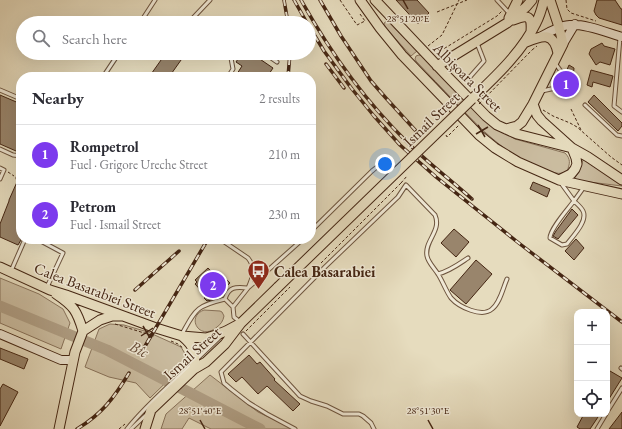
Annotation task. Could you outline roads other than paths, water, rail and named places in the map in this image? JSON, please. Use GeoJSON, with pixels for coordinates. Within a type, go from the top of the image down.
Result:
{"type":"FeatureCollection","features":[{"type":"Feature","properties":{"kind":"main road","name":"Albișoara Street"},"geometry":{"type":"LineString","coordinates":[[360,0],[380,28],[408,61],[486,141],[505,155],[518,162],[559,180],[622,194]]}},
{"type":"Feature","properties":{"kind":"main road","name":"Albișoara Street"},"geometry":{"type":"LineString","coordinates":[[375,0],[486,116],[497,124],[517,134],[572,148],[588,156],[622,180]]}},
{"type":"Feature","properties":{"kind":"main road"},"geometry":{"type":"LineString","coordinates":[[437,66],[476,42],[507,15],[518,0]]}},
{"type":"Feature","properties":{"kind":"main road"},"geometry":{"type":"LineString","coordinates":[[507,15],[526,7],[532,0]]}},
{"type":"Feature","properties":{"kind":"main road","name":"Ismail Street"},"geometry":{"type":"LineString","coordinates":[[151,410],[156,401],[193,365],[206,362],[242,323],[281,289],[497,75],[531,33],[537,22],[544,0]]}},
{"type":"Feature","properties":{"kind":"main road"},"geometry":{"type":"LineString","coordinates":[[506,129],[516,126],[522,122],[533,104],[560,49],[559,27],[550,0]]}},
{"type":"Feature","properties":{"kind":"main road"},"geometry":{"type":"LineString","coordinates":[[507,15],[521,17],[525,16],[530,20],[531,33]]}},
{"type":"Feature","properties":{"kind":"main road"},"geometry":{"type":"LineString","coordinates":[[380,28],[382,20],[387,17],[391,17]]}},
{"type":"Feature","properties":{"kind":"main road"},"geometry":{"type":"LineString","coordinates":[[524,43],[540,37],[549,37],[553,39],[560,49]]}},
{"type":"Feature","properties":{"kind":"main road"},"geometry":{"type":"LineString","coordinates":[[533,104],[537,115],[572,148],[576,158],[575,169],[571,174],[559,180]]}},
{"type":"Feature","properties":{"kind":"main road","name":"Calea Basarabiei Street"},"geometry":{"type":"LineString","coordinates":[[0,267],[48,289],[182,336],[206,338],[226,331],[242,323]]}},
{"type":"Feature","properties":{"kind":"main road"},"geometry":{"type":"LineString","coordinates":[[48,289],[75,310],[79,317],[83,332]]}},
{"type":"Feature","properties":{"kind":"main road"},"geometry":{"type":"LineString","coordinates":[[59,429],[74,356],[83,332],[100,320],[112,316],[125,316]]}},
{"type":"Feature","properties":{"kind":"main road"},"geometry":{"type":"LineString","coordinates":[[182,336],[190,342],[195,351],[193,365]]}},
{"type":"Feature","properties":{"kind":"main road"},"geometry":{"type":"LineString","coordinates":[[145,429],[151,410]]}},
{"type":"Feature","properties":{"kind":"main road"},"geometry":{"type":"LineString","coordinates":[[62,418],[63,429]]}},
{"type":"Feature","properties":{"kind":"street"},"geometry":{"type":"LineString","coordinates":[[540,37],[559,27],[570,24],[586,26],[621,36]]}},
{"type":"Feature","properties":{"kind":"street"},"geometry":{"type":"LineString","coordinates":[[560,49],[575,24]]}},
{"type":"Feature","properties":{"kind":"street"},"geometry":{"type":"LineString","coordinates":[[0,334],[61,360],[68,360],[74,356]]}},
{"type":"Feature","properties":{"kind":"lane"},"geometry":{"type":"LineString","coordinates":[[145,16],[155,0]]}},
{"type":"Feature","properties":{"kind":"lane"},"geometry":{"type":"LineString","coordinates":[[194,16],[210,0]]}},
{"type":"Feature","properties":{"kind":"lane"},"geometry":{"type":"LineString","coordinates":[[497,0],[507,15]]}},
{"type":"Feature","properties":{"kind":"lane"},"geometry":{"type":"LineString","coordinates":[[621,36],[614,106],[622,112]]}},
{"type":"Feature","properties":{"kind":"lane"},"geometry":{"type":"LineString","coordinates":[[469,78],[484,61],[476,42]]}},
{"type":"Feature","properties":{"kind":"lane"},"geometry":{"type":"LineString","coordinates":[[106,72],[114,60]]}},
{"type":"Feature","properties":{"kind":"lane"},"geometry":{"type":"LineString","coordinates":[[231,60],[233,69],[231,72]]}},
{"type":"Feature","properties":{"kind":"lane"},"geometry":{"type":"LineString","coordinates":[[539,92],[560,87],[565,77],[554,62]]}},
{"type":"Feature","properties":{"kind":"lane"},"geometry":{"type":"LineString","coordinates":[[0,90],[16,97]]}},
{"type":"Feature","properties":{"kind":"lane"},"geometry":{"type":"LineString","coordinates":[[585,105],[617,135],[622,136]]}},
{"type":"Feature","properties":{"kind":"lane"},"geometry":{"type":"LineString","coordinates":[[0,148],[16,155]]}},
{"type":"Feature","properties":{"kind":"lane"},"geometry":{"type":"LineString","coordinates":[[316,226],[377,167],[385,165],[390,168]]}},
{"type":"Feature","properties":{"kind":"lane"},"geometry":{"type":"LineString","coordinates":[[0,168],[4,170],[0,179]]}},
{"type":"Feature","properties":{"kind":"lane"},"geometry":{"type":"LineString","coordinates":[[559,180],[574,201],[583,211],[584,220],[567,244],[562,245],[550,238],[550,234],[557,223],[574,201],[585,186]]}},
{"type":"Feature","properties":{"kind":"lane"},"geometry":{"type":"LineString","coordinates":[[295,429],[249,403],[224,382],[220,372],[324,266],[398,197],[406,185],[435,215],[437,226],[428,248],[427,258],[438,274],[451,298],[455,302],[464,308],[482,313],[489,312],[498,303],[507,279]]}},
{"type":"Feature","properties":{"kind":"lane"},"geometry":{"type":"LineString","coordinates":[[11,272],[23,244]]}},
{"type":"Feature","properties":{"kind":"lane"},"geometry":{"type":"LineString","coordinates":[[46,244],[63,253],[48,289]]}},
{"type":"Feature","properties":{"kind":"lane"},"geometry":{"type":"LineString","coordinates":[[228,244],[243,254],[251,262],[254,268],[248,288]]}},
{"type":"Feature","properties":{"kind":"lane"},"geometry":{"type":"LineString","coordinates":[[242,323],[234,317],[233,307],[248,288],[297,244]]}},
{"type":"Feature","properties":{"kind":"lane"},"geometry":{"type":"LineString","coordinates":[[438,274],[450,270],[468,258]]}},
{"type":"Feature","properties":{"kind":"lane"},"geometry":{"type":"LineString","coordinates":[[224,300],[227,293],[232,289],[237,287],[248,288]]}},
{"type":"Feature","properties":{"kind":"lane"},"geometry":{"type":"LineString","coordinates":[[224,300],[233,307]]}},
{"type":"Feature","properties":{"kind":"lane"},"geometry":{"type":"LineString","coordinates":[[182,336],[193,315],[198,309],[206,304],[224,300]]}},
{"type":"Feature","properties":{"kind":"lane","name":"Ismail Street"},"geometry":{"type":"LineString","coordinates":[[193,365],[226,331]]}},
{"type":"Feature","properties":{"kind":"lane"},"geometry":{"type":"LineString","coordinates":[[243,334],[300,396],[327,406],[343,414],[359,414],[363,416],[374,429]]}},
{"type":"Feature","properties":{"kind":"lane"},"geometry":{"type":"LineString","coordinates":[[610,407],[622,388]]}},
{"type":"Feature","properties":{"kind":"lane","name":"Ismail Street"},"geometry":{"type":"LineString","coordinates":[[127,429],[135,419],[156,401]]}},
{"type":"Feature","properties":{"kind":"lane","name":"Ismail Street"},"geometry":{"type":"LineString","coordinates":[[131,429],[151,410]]}},
{"type":"Feature","properties":{"kind":"lane"},"geometry":{"type":"LineString","coordinates":[[597,429],[604,417]]}},
{"type":"Feature","properties":{"kind":"waterway","name":"Bîc"},"geometry":{"type":"LineString","coordinates":[[0,306],[107,350],[260,429]]}},
{"type":"Feature","properties":{"kind":"railway"},"geometry":{"type":"LineString","coordinates":[[284,0],[287,16]]}},
{"type":"Feature","properties":{"kind":"railway"},"geometry":{"type":"LineString","coordinates":[[294,0],[303,16]]}},
{"type":"Feature","properties":{"kind":"railway"},"geometry":{"type":"LineString","coordinates":[[301,0],[310,16]]}},
{"type":"Feature","properties":{"kind":"railway"},"geometry":{"type":"LineString","coordinates":[[320,0],[341,36],[371,81],[416,131]]}},
{"type":"Feature","properties":{"kind":"railway"},"geometry":{"type":"LineString","coordinates":[[316,25],[349,75],[392,127],[472,199]]}},
{"type":"Feature","properties":{"kind":"railway"},"geometry":{"type":"LineString","coordinates":[[316,38],[352,89],[400,145],[436,177],[520,244],[622,322]]}},
{"type":"Feature","properties":{"kind":"railway"},"geometry":{"type":"LineString","coordinates":[[288,72],[289,60]]}},
{"type":"Feature","properties":{"kind":"railway"},"geometry":{"type":"LineString","coordinates":[[326,64],[344,88]]}},
{"type":"Feature","properties":{"kind":"railway"},"geometry":{"type":"LineString","coordinates":[[141,353],[205,244]]}},
{"type":"Feature","properties":{"kind":"railway"},"geometry":{"type":"LineString","coordinates":[[135,290],[179,251]]}},
{"type":"Feature","properties":{"kind":"railway"},"geometry":{"type":"LineString","coordinates":[[77,429],[94,417],[107,405],[129,373]]}},
{"type":"Feature","properties":{"kind":"place","name":"Rompetrol"},"geometry":{"type":"Point","coordinates":[566,84]}},
{"type":"Feature","properties":{"kind":"place","name":"Petrom"},"geometry":{"type":"Point","coordinates":[213,285]}},
{"type":"Feature","properties":{"kind":"place","name":"Calea Basarabiei"},"geometry":{"type":"Point","coordinates":[258,290]}}]}
